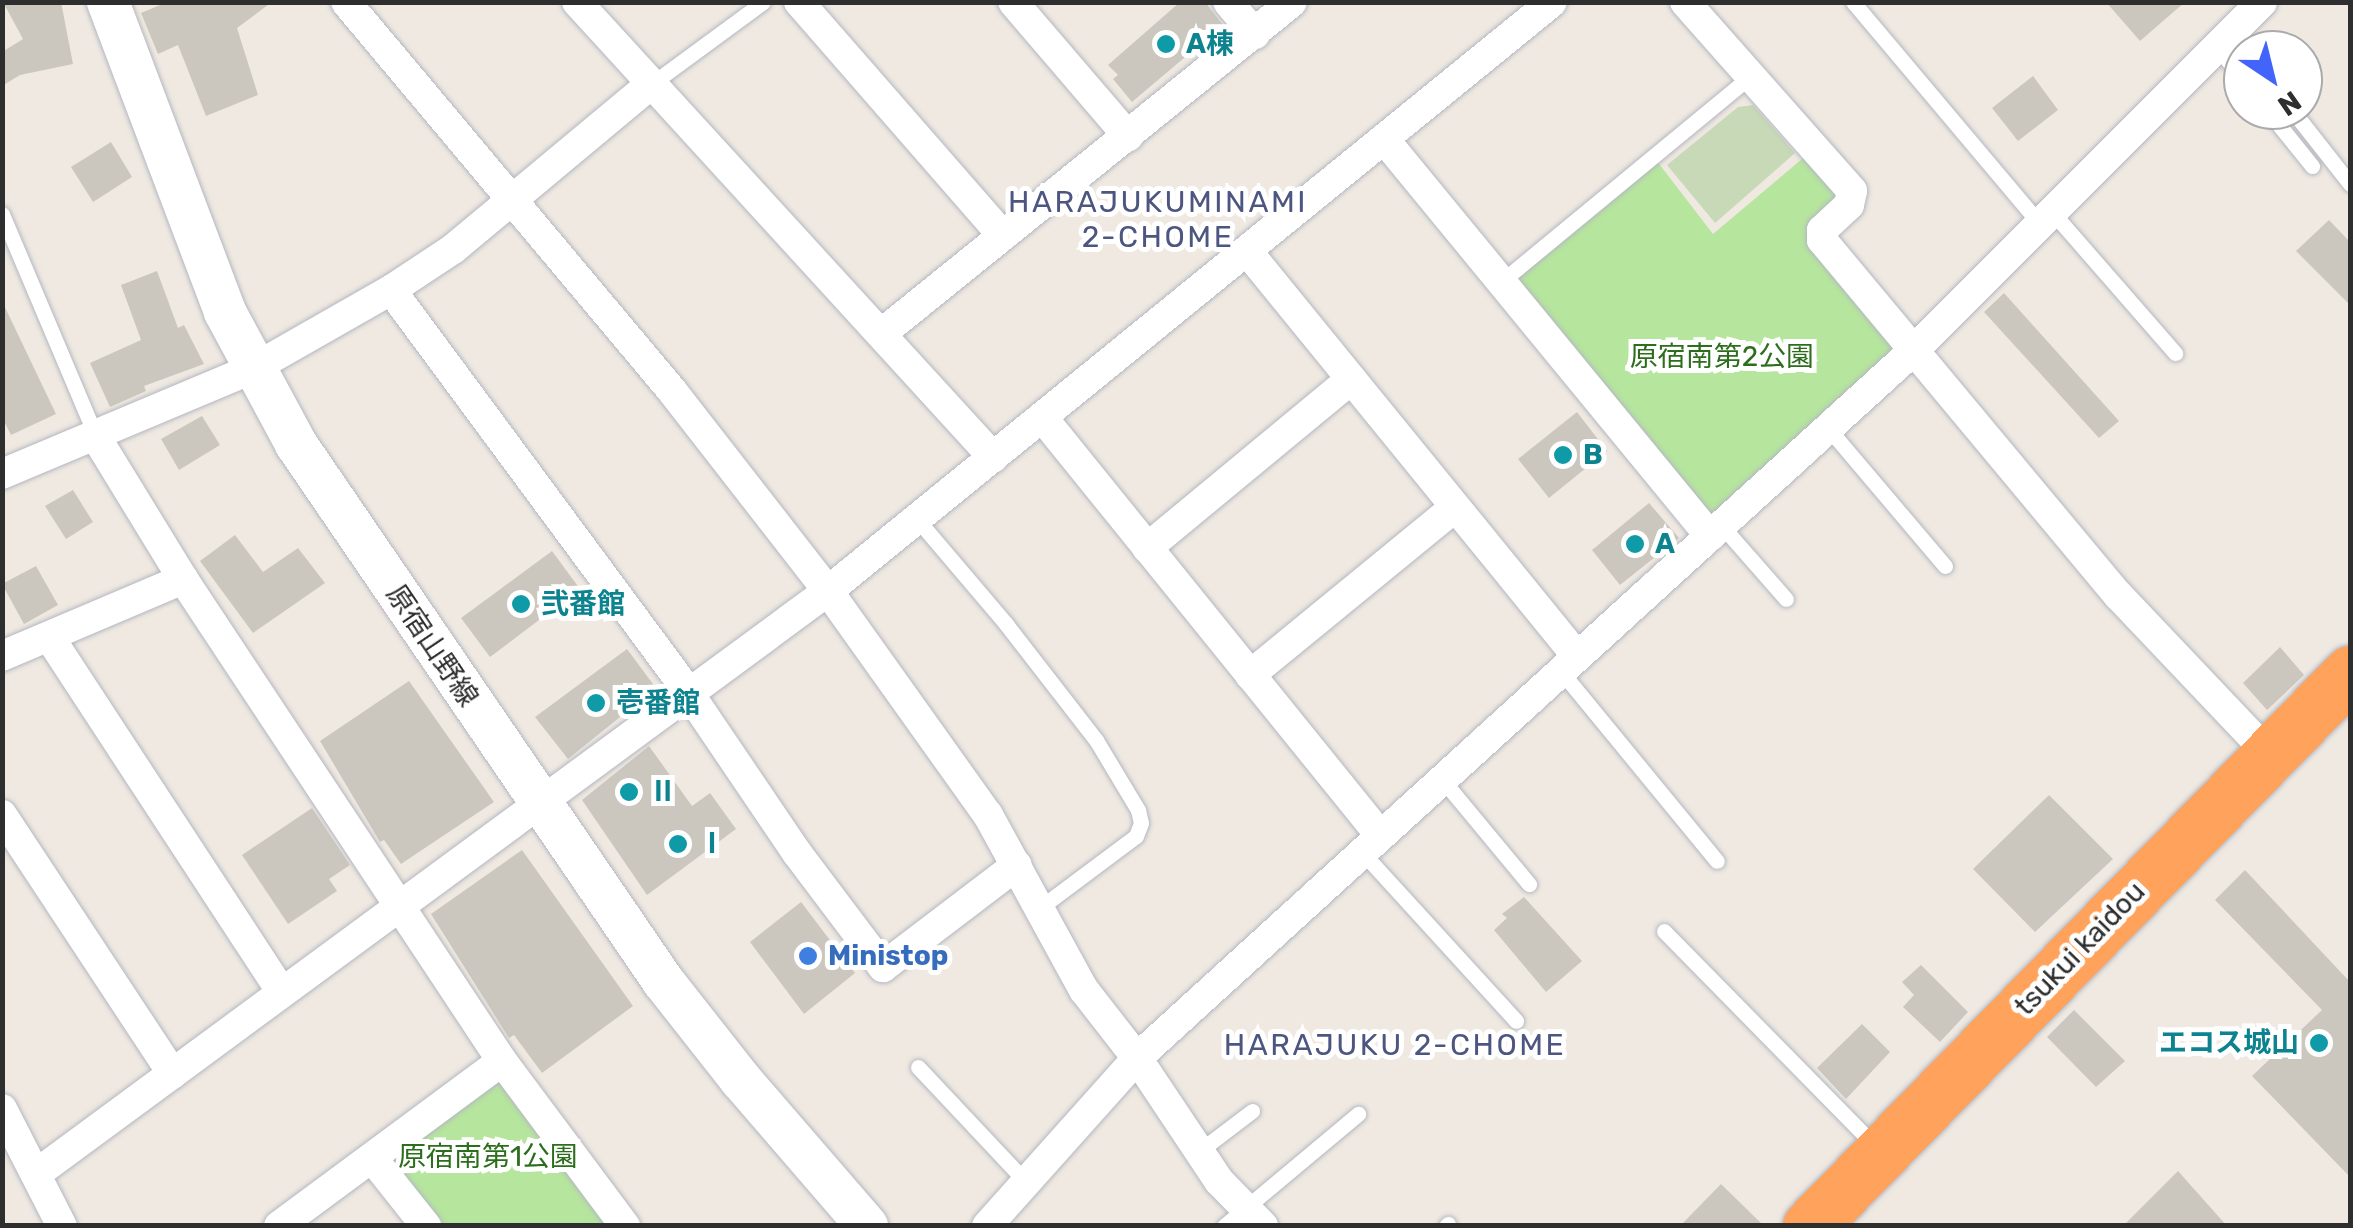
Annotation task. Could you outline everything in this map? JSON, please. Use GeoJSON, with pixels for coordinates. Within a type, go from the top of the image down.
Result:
{"type":"FeatureCollection","features":[{"type":"Feature","properties":{"kind":"highway","name":"tsukui kaidou"},"geometry":{"type":"LineString","coordinates":[[1810,1226],[2350,673]]}},
{"type":"Feature","properties":{"kind":"street","name":"原宿山野線"},"geometry":{"type":"LineString","coordinates":[[108,2],[199,251],[254,368],[296,444],[538,804],[676,996],[866,1226]]}},
{"type":"Feature","properties":{"kind":"street"},"geometry":{"type":"LineString","coordinates":[[346,2],[673,392],[828,590],[951,758],[1041,906],[1084,990],[1137,1058],[1244,1220]]}},
{"type":"Feature","properties":{"kind":"street"},"geometry":{"type":"LineString","coordinates":[[577,2],[994,457]]}},
{"type":"Feature","properties":{"kind":"street"},"geometry":{"type":"LineString","coordinates":[[799,2],[1002,236]]}},
{"type":"Feature","properties":{"kind":"street"},"geometry":{"type":"LineString","coordinates":[[1013,2],[1128,136]]}},
{"type":"Feature","properties":{"kind":"street"},"geometry":{"type":"LineString","coordinates":[[1228,2],[1255,34]]}},
{"type":"Feature","properties":{"kind":"street"},"geometry":{"type":"LineString","coordinates":[[882,334],[1292,2]]}},
{"type":"Feature","properties":{"kind":"street"},"geometry":{"type":"LineString","coordinates":[[36,1174],[828,590],[1552,2]]}},
{"type":"Feature","properties":{"kind":"street"},"geometry":{"type":"LineString","coordinates":[[1685,2],[1852,191],[1849,205],[1822,230],[1822,240],[2119,596],[2270,754]]}},
{"type":"Feature","properties":{"kind":"street"},"geometry":{"type":"LineString","coordinates":[[987,1226],[1137,1058],[1912,350],[2236,26]]}},
{"type":"Feature","properties":{"kind":"street"},"geometry":{"type":"LineString","coordinates":[[2,474],[254,368],[391,290],[510,202],[650,85]]}},
{"type":"Feature","properties":{"kind":"street"},"geometry":{"type":"LineString","coordinates":[[1384,139],[1716,531]]}},
{"type":"Feature","properties":{"kind":"street"},"geometry":{"type":"LineString","coordinates":[[1247,251],[1456,507],[1568,663]]}},
{"type":"Feature","properties":{"kind":"street"},"geometry":{"type":"LineString","coordinates":[[391,290],[688,692],[797,853],[883,968],[1017,866]]}},
{"type":"Feature","properties":{"kind":"street"},"geometry":{"type":"LineString","coordinates":[[1147,548],[1352,379]]}},
{"type":"Feature","properties":{"kind":"street"},"geometry":{"type":"LineString","coordinates":[[1042,418],[1250,675],[1370,843]]}},
{"type":"Feature","properties":{"kind":"street"},"geometry":{"type":"LineString","coordinates":[[96,437],[183,579],[502,1061],[624,1226]]}},
{"type":"Feature","properties":{"kind":"street"},"geometry":{"type":"LineString","coordinates":[[1250,675],[1456,507]]}},
{"type":"Feature","properties":{"kind":"street"},"geometry":{"type":"LineString","coordinates":[[2,656],[183,579]]}},
{"type":"Feature","properties":{"kind":"street"},"geometry":{"type":"LineString","coordinates":[[50,638],[281,992]]}},
{"type":"Feature","properties":{"kind":"street"},"geometry":{"type":"LineString","coordinates":[[2,815],[173,1074]]}},
{"type":"Feature","properties":{"kind":"street"},"geometry":{"type":"LineString","coordinates":[[280,1226],[502,1061]]}},
{"type":"Feature","properties":{"kind":"street"},"geometry":{"type":"LineString","coordinates":[[2,1109],[62,1226]]}},
{"type":"Feature","properties":{"kind":"street"},"geometry":{"type":"LineString","coordinates":[[372,1158],[426,1226]]}},
{"type":"Feature","properties":{"kind":"lane"},"geometry":{"type":"LineString","coordinates":[[650,85],[763,2]]}},
{"type":"Feature","properties":{"kind":"lane"},"geometry":{"type":"LineString","coordinates":[[1853,2],[2047,219],[2175,352]]}},
{"type":"Feature","properties":{"kind":"lane"},"geometry":{"type":"LineString","coordinates":[[1502,281],[1751,76]]}},
{"type":"Feature","properties":{"kind":"lane"},"geometry":{"type":"LineString","coordinates":[[2284,130],[2312,166]]}},
{"type":"Feature","properties":{"kind":"lane"},"geometry":{"type":"LineString","coordinates":[[2308,130],[2350,184]]}},
{"type":"Feature","properties":{"kind":"lane"},"geometry":{"type":"LineString","coordinates":[[2,214],[96,437]]}},
{"type":"Feature","properties":{"kind":"lane"},"geometry":{"type":"LineString","coordinates":[[1828,428],[1945,566]]}},
{"type":"Feature","properties":{"kind":"lane"},"geometry":{"type":"LineString","coordinates":[[917,520],[1006,624],[1096,740],[1138,810],[1141,822],[1136,836],[1041,906]]}},
{"type":"Feature","properties":{"kind":"lane"},"geometry":{"type":"LineString","coordinates":[[1716,531],[1786,599]]}},
{"type":"Feature","properties":{"kind":"lane"},"geometry":{"type":"LineString","coordinates":[[1568,663],[1717,861]]}},
{"type":"Feature","properties":{"kind":"lane"},"geometry":{"type":"LineString","coordinates":[[1441,778],[1529,884]]}},
{"type":"Feature","properties":{"kind":"lane"},"geometry":{"type":"LineString","coordinates":[[1370,843],[1516,1021]]}},
{"type":"Feature","properties":{"kind":"lane"},"geometry":{"type":"LineString","coordinates":[[1664,930],[1880,1151]]}},
{"type":"Feature","properties":{"kind":"lane"},"geometry":{"type":"LineString","coordinates":[[918,1067],[1027,1183]]}},
{"type":"Feature","properties":{"kind":"lane"},"geometry":{"type":"LineString","coordinates":[[1198,1152],[1252,1111]]}},
{"type":"Feature","properties":{"kind":"lane"},"geometry":{"type":"LineString","coordinates":[[1244,1220],[1358,1114]]}},
{"type":"Feature","properties":{"kind":"green space"},"geometry":{"type":"Polygon","coordinates":[[[1753,105],[1795,153],[1715,223],[1667,165],[1738,107],[1753,105]]]}},
{"type":"Feature","properties":{"kind":"green space","name":"原宿南第2公園"},"geometry":{"type":"Polygon","coordinates":[[[1815,148],[1852,191],[1822,230],[1913,351],[1710,536],[1502,281],[1653,156],[1713,234],[1815,148]]]}},
{"type":"Feature","properties":{"kind":"green space","name":"原宿南第1公園"},"geometry":{"type":"Polygon","coordinates":[[[502,1061],[625,1225],[426,1225],[372,1158],[502,1061]]]}},
{"type":"Feature","properties":{"kind":"building"},"geometry":{"type":"Polygon","coordinates":[[[3,2],[61,2],[73,64],[20,75],[2,86],[2,52],[23,39],[3,2]]]}},
{"type":"Feature","properties":{"kind":"building"},"geometry":{"type":"Polygon","coordinates":[[[167,2],[272,2],[237,28],[258,95],[206,116],[178,45],[158,54],[141,13],[167,2]]]}},
{"type":"Feature","properties":{"kind":"building","name":"A棟"},"geometry":{"type":"Polygon","coordinates":[[[1180,2],[1205,2],[1223,25],[1132,102],[1113,79],[1118,75],[1108,65],[1180,2]]]}},
{"type":"Feature","properties":{"kind":"building"},"geometry":{"type":"Polygon","coordinates":[[[2106,2],[2185,2],[2140,41],[2106,2]]]}},
{"type":"Feature","properties":{"kind":"building"},"geometry":{"type":"Polygon","coordinates":[[[2033,76],[2058,110],[2018,141],[1992,108],[2033,76]]]}},
{"type":"Feature","properties":{"kind":"building"},"geometry":{"type":"Polygon","coordinates":[[[111,142],[132,177],[93,202],[71,167],[111,142]]]}},
{"type":"Feature","properties":{"kind":"building"},"geometry":{"type":"Polygon","coordinates":[[[2329,220],[2350,242],[2350,305],[2296,251],[2329,220]]]}},
{"type":"Feature","properties":{"kind":"building"},"geometry":{"type":"Polygon","coordinates":[[[157,271],[178,328],[184,325],[204,364],[144,386],[146,391],[110,407],[90,363],[141,340],[121,285],[157,271]]]}},
{"type":"Feature","properties":{"kind":"building"},"geometry":{"type":"Polygon","coordinates":[[[2004,293],[2119,421],[2099,438],[1984,312],[2004,293]]]}},
{"type":"Feature","properties":{"kind":"building"},"geometry":{"type":"Polygon","coordinates":[[[2,301],[56,414],[11,435],[2,417],[2,301]]]}},
{"type":"Feature","properties":{"kind":"building","name":"B"},"geometry":{"type":"Polygon","coordinates":[[[1577,412],[1607,451],[1549,498],[1518,459],[1577,412]]]}},
{"type":"Feature","properties":{"kind":"building"},"geometry":{"type":"Polygon","coordinates":[[[202,416],[220,445],[179,470],[161,439],[202,416]]]}},
{"type":"Feature","properties":{"kind":"building"},"geometry":{"type":"Polygon","coordinates":[[[73,490],[93,522],[66,539],[45,506],[73,490]]]}},
{"type":"Feature","properties":{"kind":"building","name":"A"},"geometry":{"type":"Polygon","coordinates":[[[1649,503],[1679,538],[1620,585],[1592,550],[1649,503]]]}},
{"type":"Feature","properties":{"kind":"building"},"geometry":{"type":"Polygon","coordinates":[[[235,535],[263,572],[298,548],[325,583],[253,633],[200,561],[235,535]]]}},
{"type":"Feature","properties":{"kind":"building","name":"弐番館"},"geometry":{"type":"Polygon","coordinates":[[[552,551],[580,589],[490,657],[461,618],[552,551]]]}},
{"type":"Feature","properties":{"kind":"building"},"geometry":{"type":"Polygon","coordinates":[[[36,566],[58,605],[24,624],[2,584],[36,566]]]}},
{"type":"Feature","properties":{"kind":"building"},"geometry":{"type":"Polygon","coordinates":[[[2280,647],[2304,675],[2267,710],[2243,683],[2280,647]]]}},
{"type":"Feature","properties":{"kind":"building","name":"壱番館"},"geometry":{"type":"Polygon","coordinates":[[[627,649],[656,688],[568,759],[535,717],[627,649]]]}},
{"type":"Feature","properties":{"kind":"building"},"geometry":{"type":"Polygon","coordinates":[[[409,681],[494,802],[401,864],[384,840],[380,842],[320,741],[409,681]]]}},
{"type":"Feature","properties":{"kind":"building"},"geometry":{"type":"Polygon","coordinates":[[[649,746],[692,806],[710,793],[736,829],[647,895],[582,800],[649,746]]]}},
{"type":"Feature","properties":{"kind":"building"},"geometry":{"type":"Polygon","coordinates":[[[2049,795],[2113,859],[2035,932],[1973,869],[2049,795]]]}},
{"type":"Feature","properties":{"kind":"building"},"geometry":{"type":"Polygon","coordinates":[[[312,808],[350,865],[329,879],[337,891],[288,924],[242,855],[312,808]]]}},
{"type":"Feature","properties":{"kind":"building"},"geometry":{"type":"Polygon","coordinates":[[[522,850],[633,1006],[542,1073],[514,1035],[509,1038],[431,914],[522,850]]]}},
{"type":"Feature","properties":{"kind":"building","name":"エコス城山"},"geometry":{"type":"Polygon","coordinates":[[[2245,870],[2350,982],[2350,1177],[2252,1076],[2322,1010],[2215,900],[2245,870]]]}},
{"type":"Feature","properties":{"kind":"building"},"geometry":{"type":"Polygon","coordinates":[[[1524,897],[1582,961],[1546,992],[1494,930],[1507,918],[1502,914],[1524,897]]]}},
{"type":"Feature","properties":{"kind":"building"},"geometry":{"type":"Polygon","coordinates":[[[801,902],[855,973],[804,1014],[750,942],[801,902]]]}},
{"type":"Feature","properties":{"kind":"building"},"geometry":{"type":"Polygon","coordinates":[[[1921,965],[1968,1012],[1940,1042],[1903,1007],[1914,995],[1902,982],[1921,965]]]}},
{"type":"Feature","properties":{"kind":"building"},"geometry":{"type":"Polygon","coordinates":[[[2074,1010],[2125,1061],[2096,1087],[2047,1037],[2074,1010]]]}},
{"type":"Feature","properties":{"kind":"building"},"geometry":{"type":"Polygon","coordinates":[[[1862,1024],[1890,1052],[1846,1099],[1817,1068],[1862,1024]]]}},
{"type":"Feature","properties":{"kind":"building"},"geometry":{"type":"Polygon","coordinates":[[[2178,1171],[2227,1226],[2123,1226],[2178,1171]]]}},
{"type":"Feature","properties":{"kind":"building"},"geometry":{"type":"Polygon","coordinates":[[[1721,1184],[1764,1226],[1680,1226],[1721,1184]]]}},
{"type":"Feature","properties":{"kind":"place","name":"A棟"},"geometry":{"type":"Point","coordinates":[1166,44]}},
{"type":"Feature","properties":{"kind":"place","name":"B"},"geometry":{"type":"Point","coordinates":[1563,455]}},
{"type":"Feature","properties":{"kind":"place","name":"A"},"geometry":{"type":"Point","coordinates":[1635,544]}},
{"type":"Feature","properties":{"kind":"place","name":"弐番館"},"geometry":{"type":"Point","coordinates":[521,604]}},
{"type":"Feature","properties":{"kind":"place","name":"壱番館"},"geometry":{"type":"Point","coordinates":[596,703]}},
{"type":"Feature","properties":{"kind":"place","name":"Ⅱ"},"geometry":{"type":"Point","coordinates":[629,792]}},
{"type":"Feature","properties":{"kind":"place","name":"Ⅰ"},"geometry":{"type":"Point","coordinates":[678,844]}},
{"type":"Feature","properties":{"kind":"place","name":"Ministop"},"geometry":{"type":"Point","coordinates":[808,956]}},
{"type":"Feature","properties":{"kind":"place","name":"エコス城山"},"geometry":{"type":"Point","coordinates":[2319,1043]}},
{"type":"Feature","properties":{"kind":"district","name":"HARAJUKUMINAMI 2-CHOME"},"geometry":{"type":"Point","coordinates":[1158,219]}},
{"type":"Feature","properties":{"kind":"district","name":"HARAJUKU 2-CHOME"},"geometry":{"type":"Point","coordinates":[1395,1045]}}]}
